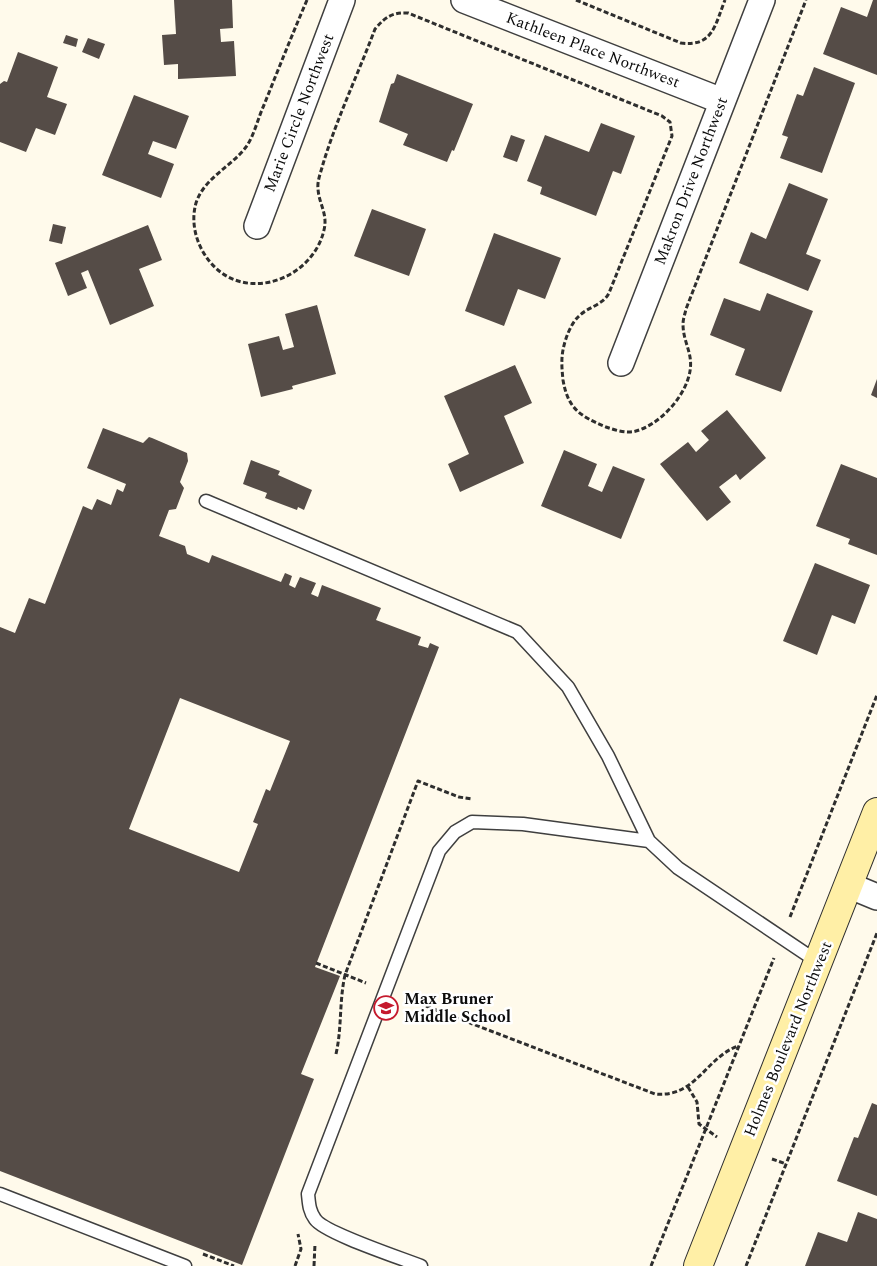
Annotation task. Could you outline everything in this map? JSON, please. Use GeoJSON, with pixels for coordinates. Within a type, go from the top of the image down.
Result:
{"type":"FeatureCollection","features":[{"type":"Feature","properties":{"kind":"street","name":"Marie Circle Northwest"},"geometry":{"type":"LineString","coordinates":[[257,226],[342,0]]}},
{"type":"Feature","properties":{"kind":"street","name":"Kathleen Place Northwest"},"geometry":{"type":"LineString","coordinates":[[464,0],[722,101]]}},
{"type":"Feature","properties":{"kind":"street","name":"Makron Drive Northwest"},"geometry":{"type":"LineString","coordinates":[[621,363],[762,0]]}},
{"type":"Feature","properties":{"kind":"street","name":"Holmes Boulevard Northwest"},"geometry":{"type":"LineString","coordinates":[[698,1266],[877,812]]}},
{"type":"Feature","properties":{"kind":"street"},"geometry":{"type":"LineString","coordinates":[[848,886],[877,897]]}},
{"type":"Feature","properties":{"kind":"lane"},"geometry":{"type":"LineString","coordinates":[[206,501],[517,632],[568,687],[608,756],[649,840],[678,868],[818,962]]}},
{"type":"Feature","properties":{"kind":"lane"},"geometry":{"type":"LineString","coordinates":[[421,1266],[337,1233],[316,1221],[309,1208],[308,1194],[439,851],[455,832],[472,822],[523,824],[649,840]]}},
{"type":"Feature","properties":{"kind":"lane"},"geometry":{"type":"LineString","coordinates":[[0,1194],[184,1266]]}},
{"type":"Feature","properties":{"kind":"path"},"geometry":{"type":"LineString","coordinates":[[306,0],[246,147],[210,181],[196,204],[194,223],[197,239],[210,262],[217,270],[228,276],[246,282],[261,284],[276,282],[292,273],[313,254],[324,229],[325,211],[318,190],[324,161],[375,29],[382,21],[397,12],[408,13],[662,116],[670,122],[672,136],[609,293],[606,299],[580,315],[573,324],[563,349],[562,369],[566,397],[573,408],[598,423],[621,432],[636,431],[665,415],[677,401],[688,380],[692,362],[683,324],[686,309],[806,0]]}},
{"type":"Feature","properties":{"kind":"path"},"geometry":{"type":"LineString","coordinates":[[576,0],[681,43],[692,44],[701,42],[710,35],[725,0]]}},
{"type":"Feature","properties":{"kind":"path"},"geometry":{"type":"LineString","coordinates":[[651,1266],[877,695]]}},
{"type":"Feature","properties":{"kind":"path"},"geometry":{"type":"LineString","coordinates":[[334,1062],[341,1026],[340,997],[345,975],[418,781],[460,798],[478,800]]}},
{"type":"Feature","properties":{"kind":"path"},"geometry":{"type":"LineString","coordinates":[[746,1266],[877,933]]}},
{"type":"Feature","properties":{"kind":"path"},"geometry":{"type":"LineString","coordinates":[[316,964],[655,1094],[669,1096],[688,1088],[727,1050],[739,1046]]}},
{"type":"Feature","properties":{"kind":"path"},"geometry":{"type":"LineString","coordinates":[[295,1266],[301,1249],[298,1233]]}},
{"type":"Feature","properties":{"kind":"building"},"geometry":{"type":"Polygon","coordinates":[[[174,0],[232,0],[233,28],[220,29],[221,42],[234,41],[236,76],[178,79],[178,64],[164,65],[162,35],[176,34],[174,0]]]}},
{"type":"Feature","properties":{"kind":"building"},"geometry":{"type":"Polygon","coordinates":[[[873,0],[877,0],[877,75],[823,54],[841,7],[867,17],[873,0]]]}},
{"type":"Feature","properties":{"kind":"building"},"geometry":{"type":"Polygon","coordinates":[[[66,35],[78,39],[76,47],[63,43],[66,35]]]}},
{"type":"Feature","properties":{"kind":"building"},"geometry":{"type":"Polygon","coordinates":[[[88,38],[105,44],[99,59],[82,52],[88,38]]]}},
{"type":"Feature","properties":{"kind":"building"},"geometry":{"type":"Polygon","coordinates":[[[18,52],[58,67],[47,97],[67,104],[55,135],[36,128],[26,152],[0,142],[0,84],[4,81],[7,82],[18,52]]]}},
{"type":"Feature","properties":{"kind":"building"},"geometry":{"type":"Polygon","coordinates":[[[814,67],[855,83],[822,173],[780,158],[788,137],[782,135],[797,94],[803,96],[814,67]]]}},
{"type":"Feature","properties":{"kind":"building"},"geometry":{"type":"Polygon","coordinates":[[[397,74],[473,104],[454,151],[452,150],[447,162],[403,145],[408,134],[379,122],[391,84],[394,83],[397,74]]]}},
{"type":"Feature","properties":{"kind":"building"},"geometry":{"type":"Polygon","coordinates":[[[134,95],[189,116],[176,149],[153,141],[148,154],[174,164],[161,198],[102,175],[134,95]]]}},
{"type":"Feature","properties":{"kind":"building"},"geometry":{"type":"Polygon","coordinates":[[[601,123],[635,136],[621,174],[613,171],[596,216],[540,194],[542,187],[527,181],[545,135],[589,152],[601,123]]]}},
{"type":"Feature","properties":{"kind":"building"},"geometry":{"type":"Polygon","coordinates":[[[511,135],[525,140],[517,162],[503,157],[511,135]]]}},
{"type":"Feature","properties":{"kind":"building"},"geometry":{"type":"Polygon","coordinates":[[[789,183],[828,199],[806,254],[821,260],[808,291],[739,263],[751,232],[766,239],[789,183]]]}},
{"type":"Feature","properties":{"kind":"building"},"geometry":{"type":"Polygon","coordinates":[[[372,209],[426,229],[409,276],[354,256],[372,209]]]}},
{"type":"Feature","properties":{"kind":"building"},"geometry":{"type":"Polygon","coordinates":[[[53,224],[66,227],[62,244],[49,241],[53,224]]]}},
{"type":"Feature","properties":{"kind":"building"},"geometry":{"type":"Polygon","coordinates":[[[148,225],[162,260],[139,269],[154,306],[110,325],[88,270],[81,273],[87,288],[68,296],[55,263],[148,225]]]}},
{"type":"Feature","properties":{"kind":"building"},"geometry":{"type":"Polygon","coordinates":[[[494,233],[561,258],[545,299],[518,289],[504,326],[465,311],[494,233]]]}},
{"type":"Feature","properties":{"kind":"building"},"geometry":{"type":"Polygon","coordinates":[[[767,293],[813,311],[781,392],[735,375],[745,349],[710,335],[724,298],[760,311],[767,293]]]}},
{"type":"Feature","properties":{"kind":"building"},"geometry":{"type":"Polygon","coordinates":[[[317,305],[336,374],[292,386],[293,389],[261,397],[248,344],[279,336],[283,350],[294,347],[285,314],[317,305]]]}},
{"type":"Feature","properties":{"kind":"building"},"geometry":{"type":"Polygon","coordinates":[[[515,365],[532,403],[504,416],[524,463],[460,492],[448,464],[469,454],[444,396],[515,365]]]}},
{"type":"Feature","properties":{"kind":"building"},"geometry":{"type":"Polygon","coordinates":[[[877,379],[877,398],[871,395],[877,379]]]}},
{"type":"Feature","properties":{"kind":"building"},"geometry":{"type":"Polygon","coordinates":[[[727,410],[766,458],[740,480],[736,474],[719,487],[731,502],[707,521],[660,464],[688,442],[696,452],[709,440],[701,431],[727,410]]]}},
{"type":"Feature","properties":{"kind":"building"},"geometry":{"type":"Polygon","coordinates":[[[103,428],[143,443],[149,437],[187,453],[188,461],[180,482],[184,488],[176,509],[169,510],[159,536],[185,546],[187,554],[209,563],[212,555],[281,582],[285,573],[292,576],[289,585],[295,588],[300,577],[316,583],[311,594],[318,597],[322,585],[381,608],[376,620],[421,637],[418,645],[428,648],[430,643],[439,647],[315,967],[340,976],[301,1074],[314,1079],[242,1265],[0,1171],[0,627],[15,633],[29,598],[45,604],[83,506],[92,510],[97,499],[111,505],[117,489],[123,492],[126,484],[87,468],[103,428]],[[180,698],[129,829],[239,872],[258,824],[253,822],[266,789],[270,791],[290,741],[180,698]]]}},
{"type":"Feature","properties":{"kind":"building"},"geometry":{"type":"Polygon","coordinates":[[[564,450],[597,464],[588,486],[602,492],[613,466],[645,479],[621,539],[541,506],[564,450]]]}},
{"type":"Feature","properties":{"kind":"building"},"geometry":{"type":"Polygon","coordinates":[[[251,460],[280,471],[278,475],[312,490],[304,510],[298,507],[297,510],[265,498],[267,493],[243,484],[251,460]]]}},
{"type":"Feature","properties":{"kind":"building"},"geometry":{"type":"Polygon","coordinates":[[[841,464],[877,478],[877,555],[848,544],[850,539],[816,526],[841,464]]]}},
{"type":"Feature","properties":{"kind":"building"},"geometry":{"type":"Polygon","coordinates":[[[815,563],[870,585],[855,624],[832,615],[817,655],[783,641],[815,563]]]}},
{"type":"Feature","properties":{"kind":"building"},"geometry":{"type":"Polygon","coordinates":[[[872,1103],[877,1105],[877,1196],[837,1181],[854,1137],[858,1138],[872,1103]]]}},
{"type":"Feature","properties":{"kind":"building"},"geometry":{"type":"Polygon","coordinates":[[[858,1212],[877,1219],[877,1266],[805,1266],[818,1232],[847,1242],[858,1212]]]}},
{"type":"Feature","properties":{"kind":"place","name":"Max Bruner Middle School"},"geometry":{"type":"Point","coordinates":[386,1008]}}]}
